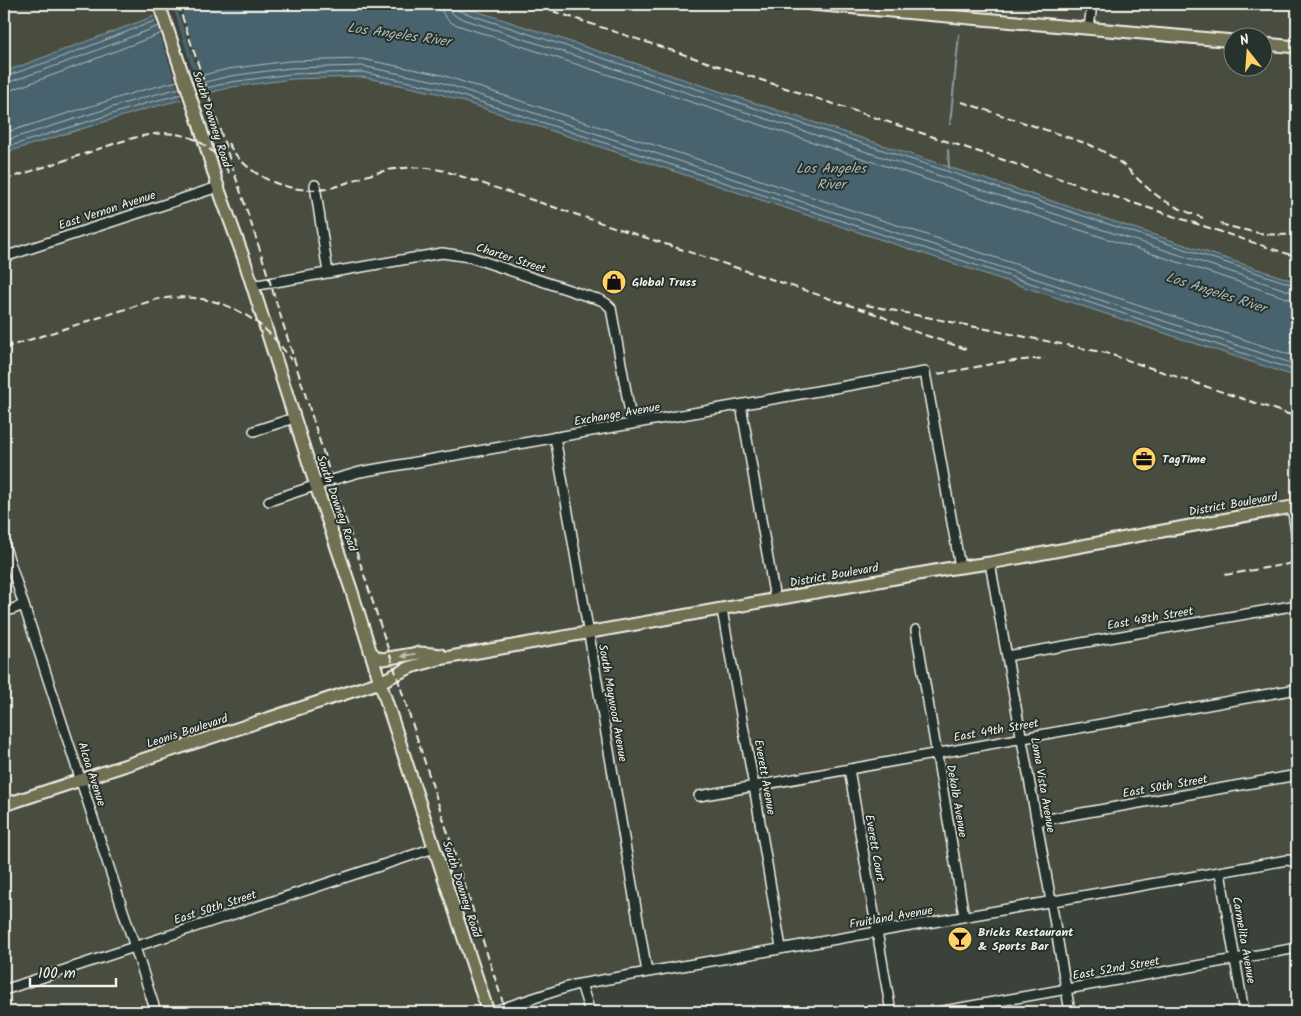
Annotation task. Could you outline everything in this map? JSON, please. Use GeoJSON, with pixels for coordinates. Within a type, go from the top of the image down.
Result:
{"type":"FeatureCollection","features":[{"type":"Feature","properties":{"kind":"main road","name":"South Downey Road"},"geometry":{"type":"LineString","coordinates":[[160,4],[200,123],[218,187],[489,1012]]}},
{"type":"Feature","properties":{"kind":"main road"},"geometry":{"type":"LineString","coordinates":[[811,4],[1224,40]]}},
{"type":"Feature","properties":{"kind":"main road"},"geometry":{"type":"LineString","coordinates":[[1274,45],[1297,47]]}},
{"type":"Feature","properties":{"kind":"main road","name":"District Boulevard"},"geometry":{"type":"LineString","coordinates":[[380,682],[396,673],[447,657],[990,563],[1294,507]]}},
{"type":"Feature","properties":{"kind":"main road"},"geometry":{"type":"LineString","coordinates":[[370,651],[376,657],[383,659],[418,653],[447,657]]}},
{"type":"Feature","properties":{"kind":"main road","name":"Leonis Boulevard"},"geometry":{"type":"LineString","coordinates":[[4,805],[380,682]]}},
{"type":"Feature","properties":{"kind":"street"},"geometry":{"type":"LineString","coordinates":[[1089,28],[1092,4]]}},
{"type":"Feature","properties":{"kind":"street"},"geometry":{"type":"LineString","coordinates":[[315,185],[328,273]]}},
{"type":"Feature","properties":{"kind":"street","name":"East Vernon Avenue"},"geometry":{"type":"LineString","coordinates":[[4,257],[218,187]]}},
{"type":"Feature","properties":{"kind":"street","name":"Charter Street"},"geometry":{"type":"LineString","coordinates":[[252,286],[442,253],[470,257],[604,300],[611,308],[632,424]]}},
{"type":"Feature","properties":{"kind":"street","name":"Exchange Avenue"},"geometry":{"type":"LineString","coordinates":[[269,501],[360,472],[924,372],[960,567]]}},
{"type":"Feature","properties":{"kind":"street"},"geometry":{"type":"LineString","coordinates":[[741,405],[776,599]]}},
{"type":"Feature","properties":{"kind":"street"},"geometry":{"type":"LineString","coordinates":[[254,431],[294,418]]}},
{"type":"Feature","properties":{"kind":"street","name":"South Maywood Avenue"},"geometry":{"type":"LineString","coordinates":[[555,437],[647,972]]}},
{"type":"Feature","properties":{"kind":"street"},"geometry":{"type":"LineString","coordinates":[[1294,507],[1297,538]]}},
{"type":"Feature","properties":{"kind":"street","name":"Alcoa Avenue"},"geometry":{"type":"LineString","coordinates":[[4,544],[156,1012]]}},
{"type":"Feature","properties":{"kind":"street","name":"Loma Vista Avenue"},"geometry":{"type":"LineString","coordinates":[[990,563],[1070,1012]]}},
{"type":"Feature","properties":{"kind":"street","name":"East 48th Street"},"geometry":{"type":"LineString","coordinates":[[1007,656],[1297,605]]}},
{"type":"Feature","properties":{"kind":"street"},"geometry":{"type":"LineString","coordinates":[[4,612],[24,606]]}},
{"type":"Feature","properties":{"kind":"street","name":"Everett Avenue"},"geometry":{"type":"LineString","coordinates":[[722,610],[781,948]]}},
{"type":"Feature","properties":{"kind":"street","name":"Dekalb Avenue"},"geometry":{"type":"LineString","coordinates":[[916,630],[964,916]]}},
{"type":"Feature","properties":{"kind":"street","name":"East 49th Street"},"geometry":{"type":"LineString","coordinates":[[699,796],[1297,689]]}},
{"type":"Feature","properties":{"kind":"street","name":"Everett Court"},"geometry":{"type":"LineString","coordinates":[[849,769],[877,932]]}},
{"type":"Feature","properties":{"kind":"street","name":"East 50th Street"},"geometry":{"type":"LineString","coordinates":[[1037,822],[1297,775]]}},
{"type":"Feature","properties":{"kind":"street","name":"East 50th Street"},"geometry":{"type":"LineString","coordinates":[[4,990],[434,848]]}},
{"type":"Feature","properties":{"kind":"street","name":"Fruitland Avenue"},"geometry":{"type":"LineString","coordinates":[[489,1012],[581,984],[1288,860],[1297,862]]}},
{"type":"Feature","properties":{"kind":"street","name":"Carmelita Avenue"},"geometry":{"type":"LineString","coordinates":[[1220,872],[1244,1012]]}},
{"type":"Feature","properties":{"kind":"street"},"geometry":{"type":"LineString","coordinates":[[877,932],[891,1012]]}},
{"type":"Feature","properties":{"kind":"street","name":"East 52nd Street"},"geometry":{"type":"LineString","coordinates":[[938,1012],[1297,948]]}},
{"type":"Feature","properties":{"kind":"street"},"geometry":{"type":"LineString","coordinates":[[581,984],[590,1012]]}},
{"type":"Feature","properties":{"kind":"shaded area"},"geometry":{"type":"Polygon","coordinates":[[[4,4],[1297,4],[1297,866],[1296,860],[585,983],[515,1006],[512,997],[483,1007],[484,1012],[4,1012],[4,4]]]}},
{"type":"Feature","properties":{"kind":"water","name":"Los Angeles River"},"geometry":{"type":"Polygon","coordinates":[[[187,4],[453,4],[1297,282],[1297,377],[437,93],[362,77],[292,79],[232,87],[149,108],[4,153],[4,72],[187,4]]]}},
{"type":"Feature","properties":{"kind":"pier"},"geometry":{"type":"Polygon","coordinates":[[[180,4],[209,95],[206,96],[176,6],[180,4]]]}},
{"type":"Feature","properties":{"kind":"pier"},"geometry":{"type":"Polygon","coordinates":[[[173,7],[201,97],[182,102],[153,14],[173,7]]]}},
{"type":"Feature","properties":{"kind":"waterway"},"geometry":{"type":"LineString","coordinates":[[950,124],[959,35]]}},
{"type":"Feature","properties":{"kind":"waterway"},"geometry":{"type":"LineString","coordinates":[[948,150],[949,168]]}},
{"type":"Feature","properties":{"kind":"railway"},"geometry":{"type":"LineString","coordinates":[[178,4],[259,247],[332,480],[506,1012]]}},
{"type":"Feature","properties":{"kind":"railway"},"geometry":{"type":"LineString","coordinates":[[531,4],[1297,257]]}},
{"type":"Feature","properties":{"kind":"railway"},"geometry":{"type":"LineString","coordinates":[[962,102],[1093,146],[1122,164],[1160,198],[1203,218]]}},
{"type":"Feature","properties":{"kind":"railway"},"geometry":{"type":"LineString","coordinates":[[4,180],[126,140],[164,133],[182,135],[199,142],[215,154],[229,173]]}},
{"type":"Feature","properties":{"kind":"railway"},"geometry":{"type":"LineString","coordinates":[[228,143],[236,155],[257,174],[283,186],[297,189],[326,189],[378,172],[397,169],[426,168],[445,171],[864,310],[907,329],[966,349]]}},
{"type":"Feature","properties":{"kind":"railway"},"geometry":{"type":"LineString","coordinates":[[1220,224],[1268,234],[1297,234]]}},
{"type":"Feature","properties":{"kind":"railway"},"geometry":{"type":"LineString","coordinates":[[4,348],[154,300],[175,297],[214,301],[249,317],[279,343],[291,360]]}},
{"type":"Feature","properties":{"kind":"railway"},"geometry":{"type":"LineString","coordinates":[[866,305],[1106,353],[1297,417]]}},
{"type":"Feature","properties":{"kind":"railway"},"geometry":{"type":"LineString","coordinates":[[938,374],[1003,362],[1045,358]]}},
{"type":"Feature","properties":{"kind":"railway"},"geometry":{"type":"LineString","coordinates":[[1225,575],[1297,561]]}},
{"type":"Feature","properties":{"kind":"place","name":"Global Truss"},"geometry":{"type":"Point","coordinates":[614,282]}},
{"type":"Feature","properties":{"kind":"place","name":"TagTime"},"geometry":{"type":"Point","coordinates":[1144,459]}},
{"type":"Feature","properties":{"kind":"place","name":"Bricks Restaurant & Sports Bar"},"geometry":{"type":"Point","coordinates":[960,939]}}]}
